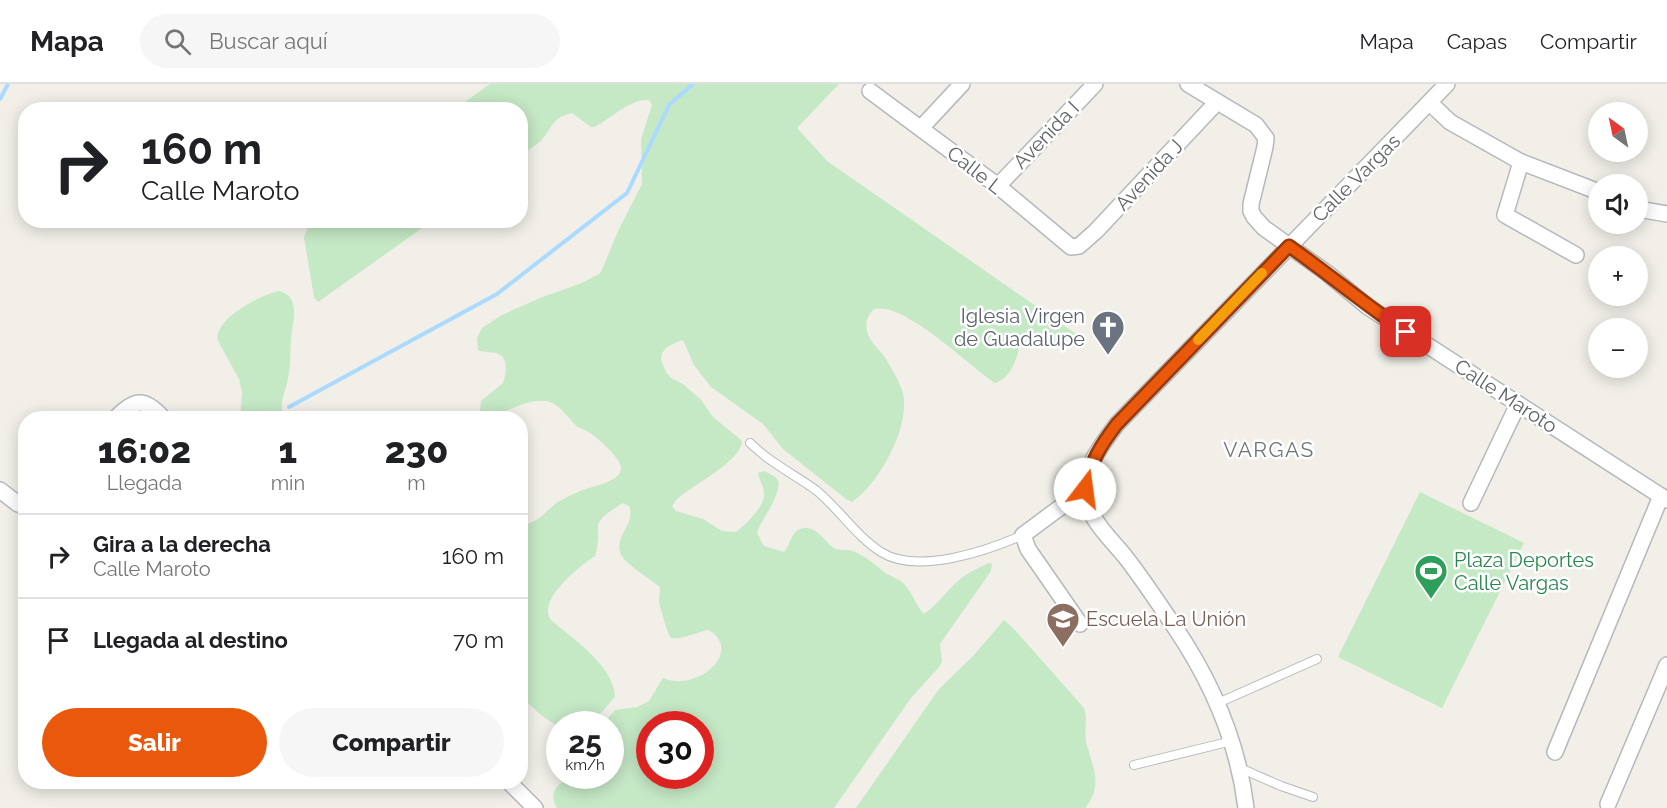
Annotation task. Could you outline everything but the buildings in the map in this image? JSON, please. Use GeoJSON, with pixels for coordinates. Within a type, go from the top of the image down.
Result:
{"type":"FeatureCollection","features":[{"type":"Feature","properties":{"kind":"street"},"geometry":{"type":"LineString","coordinates":[[921,128],[962,84]]}},
{"type":"Feature","properties":{"kind":"street","name":"Avenida I"},"geometry":{"type":"LineString","coordinates":[[998,186],[1095,84]]}},
{"type":"Feature","properties":{"kind":"street"},"geometry":{"type":"LineString","coordinates":[[1188,84],[1217,102]]}},
{"type":"Feature","properties":{"kind":"street","name":"Calle Vargas"},"geometry":{"type":"LineString","coordinates":[[1085,489],[1092,462],[1101,445],[1117,424],[1447,84]]}},
{"type":"Feature","properties":{"kind":"street","name":"Calle L"},"geometry":{"type":"LineString","coordinates":[[870,91],[998,186],[1064,242],[1071,247],[1079,246]]}},
{"type":"Feature","properties":{"kind":"street","name":"Avenida J"},"geometry":{"type":"LineString","coordinates":[[1079,246],[1096,231],[1217,102]]}},
{"type":"Feature","properties":{"kind":"street","name":"Calle Maroto"},"geometry":{"type":"LineString","coordinates":[[1217,102],[1256,125],[1266,138],[1251,204],[1251,211],[1264,228],[1327,273],[1368,307],[1664,498]]}},
{"type":"Feature","properties":{"kind":"street"},"geometry":{"type":"LineString","coordinates":[[1430,103],[1450,122],[1521,162],[1588,188]]}},
{"type":"Feature","properties":{"kind":"street"},"geometry":{"type":"LineString","coordinates":[[1521,162],[1505,215],[1576,255]]}},
{"type":"Feature","properties":{"kind":"street"},"geometry":{"type":"LineString","coordinates":[[1648,211],[1667,214]]}},
{"type":"Feature","properties":{"kind":"street"},"geometry":{"type":"LineString","coordinates":[[123,411],[138,403],[150,405],[156,411]]}},
{"type":"Feature","properties":{"kind":"street"},"geometry":{"type":"LineString","coordinates":[[1471,503],[1518,404]]}},
{"type":"Feature","properties":{"kind":"street"},"geometry":{"type":"LineString","coordinates":[[1080,624],[1028,549],[1023,535],[1085,489],[1089,507],[1097,525],[1126,558],[1175,627],[1218,703],[1233,740],[1246,808]]}},
{"type":"Feature","properties":{"kind":"street"},"geometry":{"type":"LineString","coordinates":[[0,490],[18,504]]}},
{"type":"Feature","properties":{"kind":"street"},"geometry":{"type":"LineString","coordinates":[[1555,752],[1664,498]]}},
{"type":"Feature","properties":{"kind":"street"},"geometry":{"type":"LineString","coordinates":[[1608,804],[1667,665]]}},
{"type":"Feature","properties":{"kind":"street"},"geometry":{"type":"LineString","coordinates":[[516,789],[535,808]]}},
{"type":"Feature","properties":{"kind":"lane"},"geometry":{"type":"LineString","coordinates":[[750,443],[774,463],[817,491],[869,543],[883,553],[899,559],[920,561],[945,559],[985,549],[1023,535]]}},
{"type":"Feature","properties":{"kind":"lane"},"geometry":{"type":"LineString","coordinates":[[1218,703],[1317,659]]}},
{"type":"Feature","properties":{"kind":"lane"},"geometry":{"type":"LineString","coordinates":[[1134,765],[1233,740]]}},
{"type":"Feature","properties":{"kind":"lane"},"geometry":{"type":"LineString","coordinates":[[1240,768],[1313,797]]}},
{"type":"Feature","properties":{"kind":"green space"},"geometry":{"type":"Polygon","coordinates":[[[490,84],[839,84],[797,128],[827,161],[1079,336],[1064,339],[1053,345],[1029,333],[1021,336],[1017,357],[1011,370],[995,383],[918,324],[885,309],[873,310],[867,320],[867,331],[870,339],[885,357],[902,390],[903,419],[883,467],[873,482],[852,502],[783,449],[763,424],[711,387],[694,365],[682,340],[667,347],[662,353],[661,360],[671,378],[683,384],[701,400],[713,417],[742,443],[739,451],[723,466],[676,500],[672,506],[676,511],[703,519],[722,531],[736,532],[755,514],[762,503],[764,492],[758,473],[764,471],[776,478],[779,484],[776,497],[757,533],[764,546],[784,552],[796,532],[803,528],[812,529],[834,548],[857,553],[901,582],[924,614],[963,577],[989,563],[992,564],[991,571],[940,644],[942,661],[939,667],[911,698],[834,808],[557,808],[554,802],[556,789],[624,789],[624,711],[614,711],[637,707],[649,701],[663,678],[676,681],[689,680],[702,675],[719,659],[721,649],[718,639],[709,630],[680,638],[671,638],[659,603],[660,587],[628,563],[619,548],[631,513],[629,506],[623,503],[600,521],[595,556],[562,584],[549,603],[548,612],[551,620],[600,664],[613,686],[615,697],[603,711],[546,711],[546,719],[528,703],[528,524],[564,499],[617,477],[621,467],[603,444],[578,427],[551,402],[530,402],[505,411],[480,411],[481,401],[503,383],[506,367],[501,356],[478,350],[477,338],[482,328],[502,315],[599,274],[642,184],[641,139],[652,105],[649,100],[634,103],[594,127],[572,113],[555,122],[544,137],[528,150],[528,102],[465,102],[490,84]]]}},
{"type":"Feature","properties":{"kind":"green space"},"geometry":{"type":"Polygon","coordinates":[[[308,228],[422,228],[318,302],[314,297],[304,237],[308,228]]]}},
{"type":"Feature","properties":{"kind":"green space"},"geometry":{"type":"Polygon","coordinates":[[[279,291],[286,294],[291,299],[294,311],[290,368],[282,403],[282,411],[241,411],[242,392],[239,379],[218,341],[218,333],[223,324],[240,309],[279,291]]]}},
{"type":"Feature","properties":{"kind":"green space","name":"Plaza Deportes Calle Vargas"},"geometry":{"type":"Polygon","coordinates":[[[1420,492],[1524,543],[1442,708],[1338,657],[1420,492]]]}},
{"type":"Feature","properties":{"kind":"green space"},"geometry":{"type":"Polygon","coordinates":[[[1004,620],[1084,708],[1086,741],[1095,774],[1094,791],[1085,808],[856,808],[939,689],[973,656],[1004,620]]]}},
{"type":"Feature","properties":{"kind":"waterway"},"geometry":{"type":"LineString","coordinates":[[0,99],[8,84]]}},
{"type":"Feature","properties":{"kind":"waterway"},"geometry":{"type":"LineString","coordinates":[[289,407],[497,294],[627,193],[669,105],[693,84]]}},
{"type":"Feature","properties":{"kind":"slow traffic"},"geometry":{"type":"LineString","coordinates":[[1198,340],[1262,273]]}},
{"type":"Feature","properties":{"kind":"place","name":"Iglesia Virgen de Guadalupe"},"geometry":{"type":"Point","coordinates":[1108,356]}},
{"type":"Feature","properties":{"kind":"place","name":"Plaza Deportes Calle Vargas"},"geometry":{"type":"Point","coordinates":[1431,600]}},
{"type":"Feature","properties":{"kind":"place","name":"Escuela La Unión"},"geometry":{"type":"Point","coordinates":[1063,648]}},
{"type":"Feature","properties":{"kind":"district","name":"VARGAS"},"geometry":{"type":"Point","coordinates":[1269,450]}},
{"type":"Feature","properties":{"kind":"route"},"geometry":{"type":"LineString","coordinates":[[1085,489],[1092,462],[1101,445],[1117,424],[1289,246],[1327,273],[1368,307],[1406,332]]}}]}
